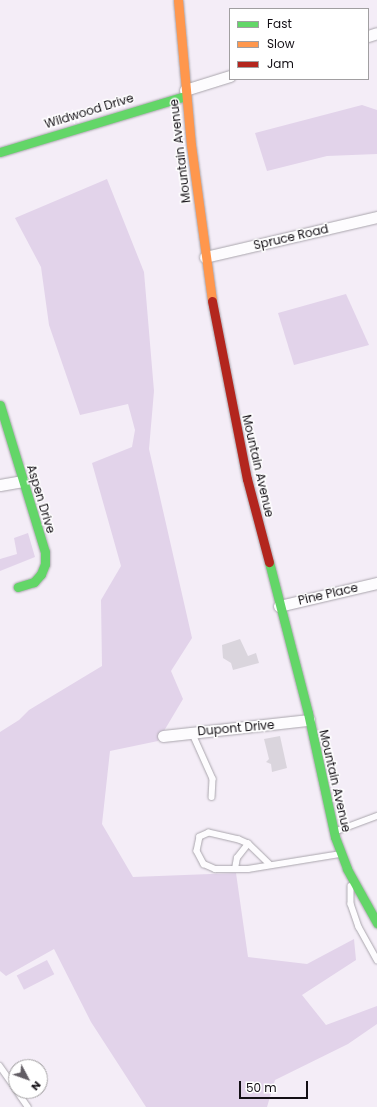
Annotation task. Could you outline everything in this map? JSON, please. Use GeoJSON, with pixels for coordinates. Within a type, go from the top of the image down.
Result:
{"type":"FeatureCollection","features":[{"type":"Feature","properties":{"kind":"street","name":"Mountain Avenue"},"geometry":{"type":"LineString","coordinates":[[178,0],[186,93],[205,257],[236,425],[279,606],[309,720],[334,832],[350,876],[377,923]]}},
{"type":"Feature","properties":{"kind":"street"},"geometry":{"type":"LineString","coordinates":[[186,93],[229,76]]}},
{"type":"Feature","properties":{"kind":"street","name":"Wildwood Drive"},"geometry":{"type":"LineString","coordinates":[[0,152],[186,93]]}},
{"type":"Feature","properties":{"kind":"street","name":"Spruce Road"},"geometry":{"type":"LineString","coordinates":[[205,257],[377,217]]}},
{"type":"Feature","properties":{"kind":"street","name":"Aspen Drive"},"geometry":{"type":"LineString","coordinates":[[0,405],[46,558],[43,570],[38,578],[18,587]]}},
{"type":"Feature","properties":{"kind":"street"},"geometry":{"type":"LineString","coordinates":[[0,485],[23,481]]}},
{"type":"Feature","properties":{"kind":"street","name":"Pine Place"},"geometry":{"type":"LineString","coordinates":[[279,606],[377,583]]}},
{"type":"Feature","properties":{"kind":"street","name":"Dupont Drive"},"geometry":{"type":"LineString","coordinates":[[163,736],[192,732],[252,728],[309,720]]}},
{"type":"Feature","properties":{"kind":"lane"},"geometry":{"type":"LineString","coordinates":[[192,732],[213,779],[212,797]]}},
{"type":"Feature","properties":{"kind":"lane"},"geometry":{"type":"LineString","coordinates":[[334,832],[377,816]]}},
{"type":"Feature","properties":{"kind":"lane"},"geometry":{"type":"LineString","coordinates":[[270,865],[248,844],[209,833],[200,837],[197,851],[204,864],[215,869],[235,869],[270,865],[341,854]]}},
{"type":"Feature","properties":{"kind":"lane"},"geometry":{"type":"LineString","coordinates":[[235,869],[237,858],[248,844]]}},
{"type":"Feature","properties":{"kind":"lane"},"geometry":{"type":"LineString","coordinates":[[350,876],[352,904],[359,927],[377,960]]}},
{"type":"Feature","properties":{"kind":"lane"},"geometry":{"type":"LineString","coordinates":[[0,1066],[8,1077]]}},
{"type":"Feature","properties":{"kind":"shaded area"},"geometry":{"type":"Polygon","coordinates":[[[362,105],[377,110],[377,154],[327,156],[267,171],[255,133],[362,105]]]}},
{"type":"Feature","properties":{"kind":"shaded area"},"geometry":{"type":"Polygon","coordinates":[[[107,179],[144,272],[154,391],[149,449],[192,638],[171,671],[183,699],[158,741],[110,751],[102,824],[133,877],[236,873],[248,957],[307,964],[354,939],[356,960],[302,995],[326,1025],[377,1006],[377,1024],[348,1044],[275,1080],[267,1107],[146,1107],[91,1022],[54,949],[6,976],[0,971],[0,732],[19,720],[29,710],[102,666],[101,600],[121,566],[92,463],[132,447],[135,430],[128,404],[80,415],[49,325],[41,267],[15,218],[107,179]]]}},
{"type":"Feature","properties":{"kind":"shaded area"},"geometry":{"type":"Polygon","coordinates":[[[346,294],[369,345],[294,365],[278,313],[346,294]]]}},
{"type":"Feature","properties":{"kind":"shaded area"},"geometry":{"type":"Polygon","coordinates":[[[28,533],[35,557],[0,571],[0,559],[17,554],[14,538],[28,533]]]}},
{"type":"Feature","properties":{"kind":"shaded area"},"geometry":{"type":"Polygon","coordinates":[[[47,960],[54,974],[24,990],[17,975],[47,960]]]}},
{"type":"Feature","properties":{"kind":"building"},"geometry":{"type":"Polygon","coordinates":[[[240,639],[248,656],[256,653],[259,663],[233,670],[231,663],[223,658],[222,645],[240,639]]]}},
{"type":"Feature","properties":{"kind":"building"},"geometry":{"type":"Polygon","coordinates":[[[280,736],[287,768],[272,772],[271,764],[266,762],[269,759],[264,739],[280,736]]]}},
{"type":"Feature","properties":{"kind":"traffic: fast"},"geometry":{"type":"LineString","coordinates":[[0,152],[186,96]]}},
{"type":"Feature","properties":{"kind":"traffic: fast"},"geometry":{"type":"LineString","coordinates":[[0,405],[45,552],[45,564],[41,574],[34,582],[18,587]]}},
{"type":"Feature","properties":{"kind":"traffic: fast"},"geometry":{"type":"LineString","coordinates":[[269,562],[308,713],[335,837],[347,869],[377,923]]}},
{"type":"Feature","properties":{"kind":"traffic: slow"},"geometry":{"type":"LineString","coordinates":[[178,0],[191,145],[212,301]]}},
{"type":"Feature","properties":{"kind":"traffic: jam"},"geometry":{"type":"LineString","coordinates":[[212,301],[247,479],[269,562]]}}]}
